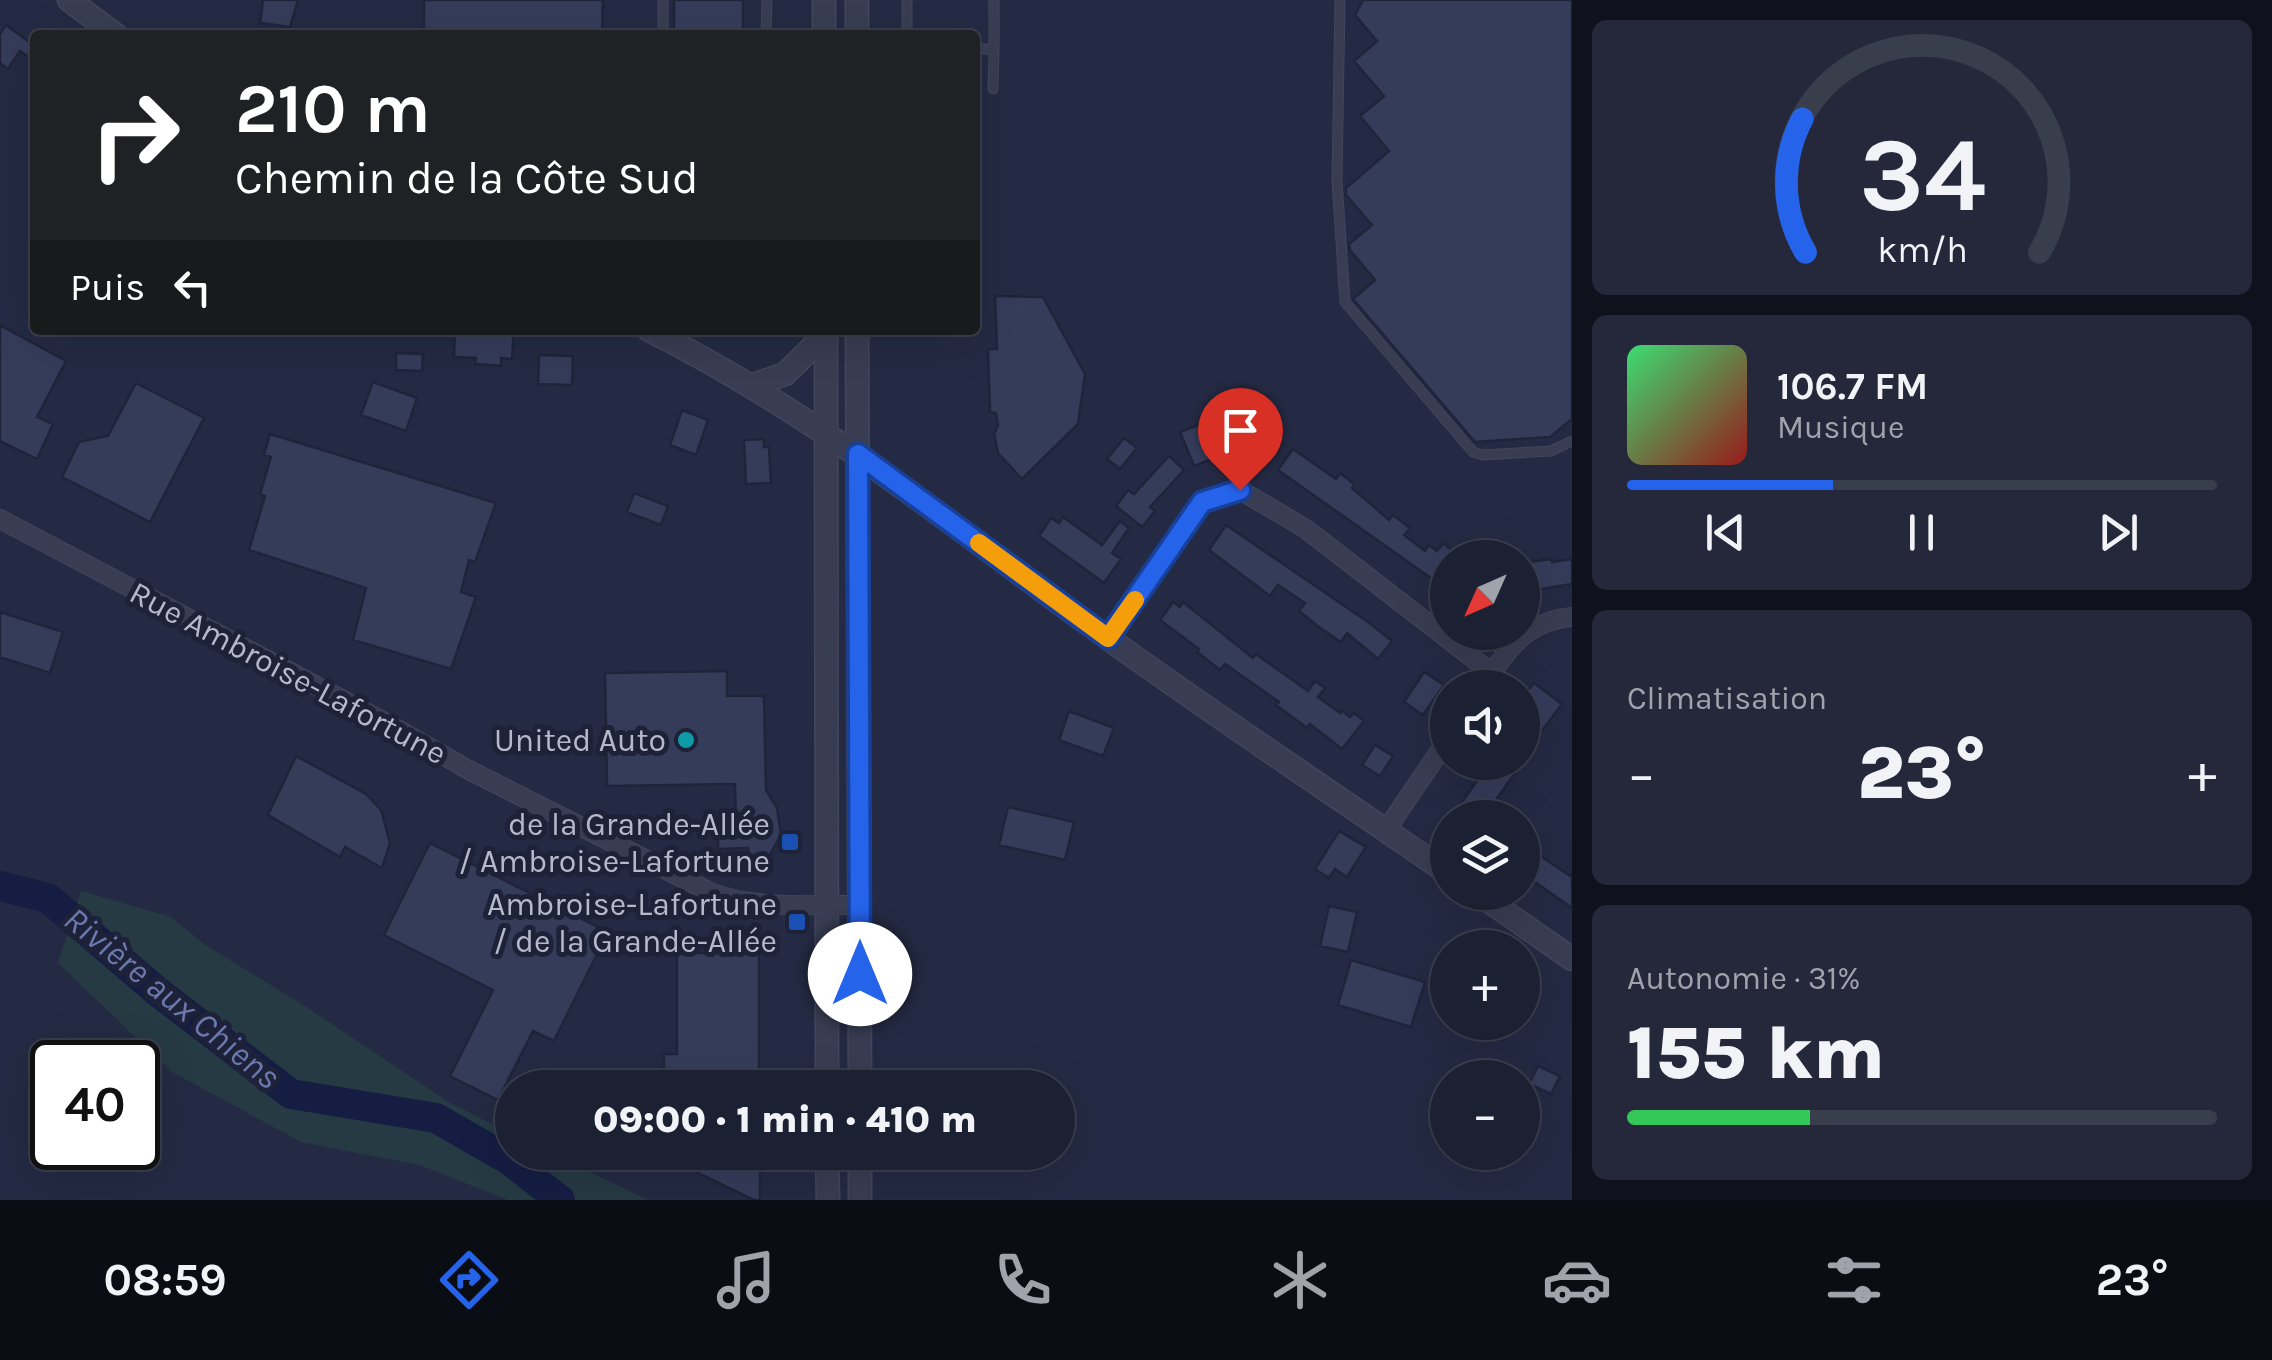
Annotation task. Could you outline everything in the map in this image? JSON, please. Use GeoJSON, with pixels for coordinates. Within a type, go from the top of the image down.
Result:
{"type":"FeatureCollection","features":[{"type":"Feature","properties":{"kind":"street"},"geometry":{"type":"LineString","coordinates":[[69,0],[109,30]]}},
{"type":"Feature","properties":{"kind":"street"},"geometry":{"type":"LineString","coordinates":[[824,0],[824,30]]}},
{"type":"Feature","properties":{"kind":"street"},"geometry":{"type":"LineString","coordinates":[[857,0],[858,30]]}},
{"type":"Feature","properties":{"kind":"street"},"geometry":{"type":"LineString","coordinates":[[658,335],[753,385],[827,432],[1108,638],[1430,861]]}},
{"type":"Feature","properties":{"kind":"street"},"geometry":{"type":"LineString","coordinates":[[753,385],[786,374],[823,335]]}},
{"type":"Feature","properties":{"kind":"street"},"geometry":{"type":"LineString","coordinates":[[826,335],[827,1070]]}},
{"type":"Feature","properties":{"kind":"street"},"geometry":{"type":"LineString","coordinates":[[857,335],[860,1070]]}},
{"type":"Feature","properties":{"kind":"street"},"geometry":{"type":"LineString","coordinates":[[1108,638],[1202,502],[1240,490],[1306,528],[1475,670]]}},
{"type":"Feature","properties":{"kind":"street","name":"Rue Ambroise-Lafortune"},"geometry":{"type":"LineString","coordinates":[[0,519],[385,722],[467,770],[710,892],[738,900],[860,905]]}},
{"type":"Feature","properties":{"kind":"street"},"geometry":{"type":"LineString","coordinates":[[1495,670],[1529,629],[1548,619],[1572,617]]}},
{"type":"Feature","properties":{"kind":"street"},"geometry":{"type":"LineString","coordinates":[[1386,830],[1430,765]]}},
{"type":"Feature","properties":{"kind":"street"},"geometry":{"type":"LineString","coordinates":[[1502,910],[1572,959]]}},
{"type":"Feature","properties":{"kind":"street"},"geometry":{"type":"LineString","coordinates":[[828,1170],[828,1200]]}},
{"type":"Feature","properties":{"kind":"street"},"geometry":{"type":"LineString","coordinates":[[860,1170],[860,1200]]}},
{"type":"Feature","properties":{"kind":"lane"},"geometry":{"type":"LineString","coordinates":[[663,0],[663,30]]}},
{"type":"Feature","properties":{"kind":"lane"},"geometry":{"type":"LineString","coordinates":[[766,0],[766,30]]}},
{"type":"Feature","properties":{"kind":"lane"},"geometry":{"type":"LineString","coordinates":[[907,0],[907,30]]}},
{"type":"Feature","properties":{"kind":"lane"},"geometry":{"type":"LineString","coordinates":[[993,90],[994,0]]}},
{"type":"Feature","properties":{"kind":"lane"},"geometry":{"type":"LineString","coordinates":[[1340,0],[1337,181],[1346,302],[1473,452],[1483,455],[1552,451],[1572,440]]}},
{"type":"Feature","properties":{"kind":"lane"},"geometry":{"type":"LineString","coordinates":[[980,49],[994,49]]}},
{"type":"Feature","properties":{"kind":"shaded area"},"geometry":{"type":"Polygon","coordinates":[[[81,891],[171,917],[204,944],[450,1103],[495,1126],[495,1170],[585,1170],[648,1200],[508,1200],[420,1165],[301,1142],[172,1072],[160,1061],[160,1040],[139,1040],[58,963],[81,891]]]}},
{"type":"Feature","properties":{"kind":"building"},"geometry":{"type":"Polygon","coordinates":[[[263,0],[298,0],[290,27],[260,23],[263,0]]]}},
{"type":"Feature","properties":{"kind":"building"},"geometry":{"type":"Polygon","coordinates":[[[424,0],[603,0],[602,30],[424,30],[424,0]]]}},
{"type":"Feature","properties":{"kind":"building"},"geometry":{"type":"Polygon","coordinates":[[[674,0],[743,0],[743,30],[674,30],[674,0]]]}},
{"type":"Feature","properties":{"kind":"building"},"geometry":{"type":"Polygon","coordinates":[[[1363,0],[1572,0],[1572,419],[1550,437],[1475,442],[1353,299],[1375,280],[1349,244],[1372,225],[1346,195],[1346,188],[1389,151],[1360,116],[1384,96],[1354,61],[1377,41],[1355,15],[1363,0]]]}},
{"type":"Feature","properties":{"kind":"building"},"geometry":{"type":"Polygon","coordinates":[[[6,25],[30,42],[30,58],[20,51],[8,69],[0,63],[0,34],[6,25]]]}},
{"type":"Feature","properties":{"kind":"building"},"geometry":{"type":"Polygon","coordinates":[[[995,296],[1043,297],[1085,374],[1078,424],[1022,479],[998,453],[994,434],[998,426],[996,413],[990,412],[988,349],[997,349],[995,296]]]}},
{"type":"Feature","properties":{"kind":"building"},"geometry":{"type":"Polygon","coordinates":[[[0,325],[66,361],[37,417],[53,424],[37,459],[0,441],[0,325]]]}},
{"type":"Feature","properties":{"kind":"building"},"geometry":{"type":"Polygon","coordinates":[[[455,335],[514,335],[512,359],[501,358],[501,366],[475,364],[476,358],[454,357],[455,335]]]}},
{"type":"Feature","properties":{"kind":"building"},"geometry":{"type":"Polygon","coordinates":[[[396,353],[423,354],[422,371],[396,370],[396,353]]]}},
{"type":"Feature","properties":{"kind":"building"},"geometry":{"type":"Polygon","coordinates":[[[539,355],[573,356],[572,385],[538,384],[539,355]]]}},
{"type":"Feature","properties":{"kind":"building"},"geometry":{"type":"Polygon","coordinates":[[[373,382],[417,398],[406,431],[361,415],[373,382]]]}},
{"type":"Feature","properties":{"kind":"building"},"geometry":{"type":"Polygon","coordinates":[[[136,383],[204,418],[150,522],[62,477],[79,442],[108,436],[136,383]]]}},
{"type":"Feature","properties":{"kind":"building"},"geometry":{"type":"Polygon","coordinates":[[[682,410],[708,420],[696,455],[670,445],[682,410]]]}},
{"type":"Feature","properties":{"kind":"building"},"geometry":{"type":"Polygon","coordinates":[[[1211,420],[1225,454],[1194,466],[1180,432],[1211,420]]]}},
{"type":"Feature","properties":{"kind":"building"},"geometry":{"type":"Polygon","coordinates":[[[1239,425],[1265,432],[1257,460],[1231,453],[1239,425]]]}},
{"type":"Feature","properties":{"kind":"building"},"geometry":{"type":"Polygon","coordinates":[[[270,434],[496,503],[475,562],[469,560],[461,592],[476,597],[451,669],[353,640],[366,588],[249,550],[265,496],[260,494],[271,457],[264,455],[270,434]]]}},
{"type":"Feature","properties":{"kind":"building"},"geometry":{"type":"Polygon","coordinates":[[[1124,438],[1137,448],[1120,469],[1107,459],[1124,438]]]}},
{"type":"Feature","properties":{"kind":"building"},"geometry":{"type":"Polygon","coordinates":[[[764,439],[764,447],[769,447],[771,483],[746,484],[744,440],[764,439]]]}},
{"type":"Feature","properties":{"kind":"building"},"geometry":{"type":"Polygon","coordinates":[[[1293,449],[1336,479],[1340,473],[1389,520],[1393,515],[1410,528],[1404,535],[1425,551],[1430,546],[1430,577],[1278,470],[1293,449]]]}},
{"type":"Feature","properties":{"kind":"building"},"geometry":{"type":"Polygon","coordinates":[[[1169,456],[1184,470],[1150,507],[1155,511],[1142,527],[1116,506],[1128,490],[1134,494],[1169,456]]]}},
{"type":"Feature","properties":{"kind":"building"},"geometry":{"type":"Polygon","coordinates":[[[634,493],[668,506],[661,525],[627,512],[634,493]]]}},
{"type":"Feature","properties":{"kind":"building"},"geometry":{"type":"Polygon","coordinates":[[[1063,517],[1102,545],[1120,521],[1129,528],[1112,553],[1121,559],[1104,583],[1039,536],[1051,518],[1059,523],[1063,517]]]}},
{"type":"Feature","properties":{"kind":"building"},"geometry":{"type":"Polygon","coordinates":[[[1226,525],[1392,641],[1378,659],[1347,633],[1341,642],[1319,627],[1299,611],[1305,603],[1278,585],[1270,596],[1209,550],[1226,525]]]}},
{"type":"Feature","properties":{"kind":"building"},"geometry":{"type":"Polygon","coordinates":[[[1572,559],[1572,584],[1540,589],[1540,561],[1572,559]]]}},
{"type":"Feature","properties":{"kind":"building"},"geometry":{"type":"Polygon","coordinates":[[[1173,602],[1180,607],[1183,602],[1253,658],[1256,654],[1308,691],[1315,681],[1325,688],[1318,697],[1340,713],[1341,710],[1350,717],[1354,713],[1364,721],[1342,749],[1310,724],[1307,728],[1276,705],[1279,702],[1225,664],[1220,670],[1160,620],[1173,602]]]}},
{"type":"Feature","properties":{"kind":"building"},"geometry":{"type":"Polygon","coordinates":[[[0,612],[63,632],[50,673],[0,657],[0,612]]]}},
{"type":"Feature","properties":{"kind":"building","name":"United Auto"},"geometry":{"type":"Polygon","coordinates":[[[727,671],[727,696],[764,696],[766,790],[777,808],[781,834],[770,855],[749,855],[748,848],[718,849],[718,821],[736,820],[735,784],[607,786],[605,673],[727,671]]]}},
{"type":"Feature","properties":{"kind":"building"},"geometry":{"type":"Polygon","coordinates":[[[1424,672],[1430,676],[1430,705],[1423,715],[1404,702],[1424,672]]]}},
{"type":"Feature","properties":{"kind":"building"},"geometry":{"type":"Polygon","coordinates":[[[1540,688],[1562,704],[1540,733],[1540,688]]]}},
{"type":"Feature","properties":{"kind":"building"},"geometry":{"type":"Polygon","coordinates":[[[1069,711],[1114,728],[1103,756],[1059,740],[1069,711]]]}},
{"type":"Feature","properties":{"kind":"building"},"geometry":{"type":"Polygon","coordinates":[[[1375,745],[1393,756],[1380,776],[1362,765],[1375,745]]]}},
{"type":"Feature","properties":{"kind":"building"},"geometry":{"type":"Polygon","coordinates":[[[296,756],[366,794],[381,810],[390,843],[382,868],[345,847],[340,857],[268,815],[296,756]]]}},
{"type":"Feature","properties":{"kind":"building"},"geometry":{"type":"Polygon","coordinates":[[[1477,780],[1510,780],[1496,800],[1464,800],[1477,780]]]}},
{"type":"Feature","properties":{"kind":"building"},"geometry":{"type":"Polygon","coordinates":[[[1008,807],[1074,822],[1065,860],[999,845],[1008,807]]]}},
{"type":"Feature","properties":{"kind":"building"},"geometry":{"type":"Polygon","coordinates":[[[1339,831],[1366,847],[1347,877],[1335,869],[1329,878],[1315,869],[1339,831]]]}},
{"type":"Feature","properties":{"kind":"building"},"geometry":{"type":"Polygon","coordinates":[[[430,843],[608,932],[554,1041],[533,1031],[513,1070],[495,1070],[495,1098],[450,1076],[493,990],[384,935],[430,843]]]}},
{"type":"Feature","properties":{"kind":"building"},"geometry":{"type":"Polygon","coordinates":[[[1540,856],[1572,874],[1572,908],[1540,886],[1540,856]]]}},
{"type":"Feature","properties":{"kind":"building"},"geometry":{"type":"Polygon","coordinates":[[[1329,906],[1357,912],[1348,952],[1320,946],[1329,906]]]}},
{"type":"Feature","properties":{"kind":"building"},"geometry":{"type":"Polygon","coordinates":[[[677,953],[759,953],[759,1070],[664,1070],[664,1054],[677,1054],[677,953]]]}},
{"type":"Feature","properties":{"kind":"building"},"geometry":{"type":"Polygon","coordinates":[[[1351,960],[1425,982],[1411,1027],[1338,1005],[1351,960]]]}},
{"type":"Feature","properties":{"kind":"building"},"geometry":{"type":"Polygon","coordinates":[[[1540,1067],[1560,1076],[1551,1094],[1540,1089],[1540,1067]]]}},
{"type":"Feature","properties":{"kind":"building"},"geometry":{"type":"Polygon","coordinates":[[[692,1170],[760,1170],[760,1200],[692,1170]]]}},
{"type":"Feature","properties":{"kind":"waterway","name":"Rivière aux Chiens"},"geometry":{"type":"LineString","coordinates":[[0,886],[48,898],[158,992],[291,1094],[436,1118],[509,1160],[560,1200]]}},
{"type":"Feature","properties":{"kind":"slow traffic"},"geometry":{"type":"LineString","coordinates":[[979,543],[1108,638],[1135,600]]}},
{"type":"Feature","properties":{"kind":"place","name":"United Auto"},"geometry":{"type":"Point","coordinates":[686,740]}},
{"type":"Feature","properties":{"kind":"place","name":"de la Grande-Allée / Ambroise-Lafortune"},"geometry":{"type":"Point","coordinates":[790,842]}},
{"type":"Feature","properties":{"kind":"place","name":"Ambroise-Lafortune / de la Grande-Allée"},"geometry":{"type":"Point","coordinates":[797,922]}},
{"type":"Feature","properties":{"kind":"route"},"geometry":{"type":"LineString","coordinates":[[860,974],[858,454],[1108,638],[1202,502],[1240,490]]}}]}
